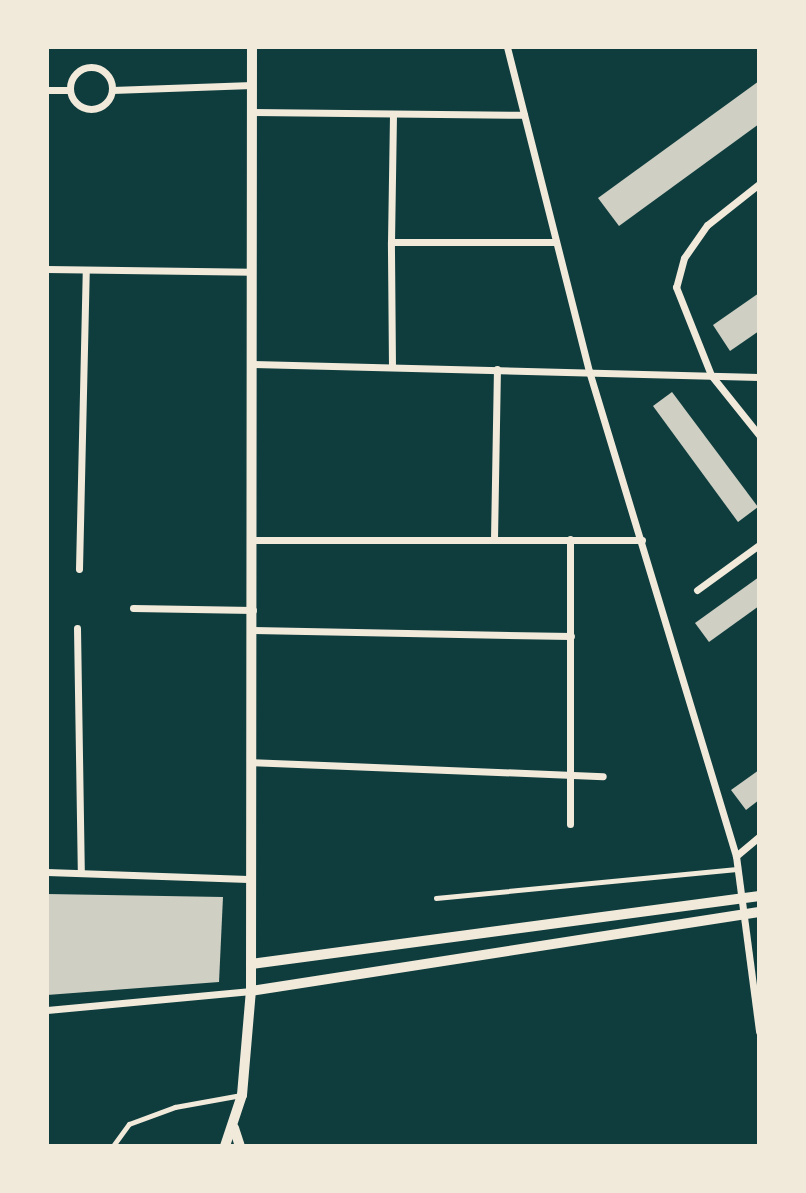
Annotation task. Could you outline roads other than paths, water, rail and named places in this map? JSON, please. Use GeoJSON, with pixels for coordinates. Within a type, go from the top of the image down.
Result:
{"type":"FeatureCollection","features":[{"type":"Feature","properties":{"kind":"street"},"geometry":{"type":"LineString","coordinates":[[225,1146],[234,1128],[242,1095],[251,991],[248,879],[254,540],[251,364],[252,47]]}},
{"type":"Feature","properties":{"kind":"street"},"geometry":{"type":"LineString","coordinates":[[507,47],[589,371],[736,856],[759,1031]]}},
{"type":"Feature","properties":{"kind":"street"},"geometry":{"type":"LineString","coordinates":[[112,90],[105,71],[91,67],[73,76],[70,90],[81,107],[94,109],[112,90],[252,85]]}},
{"type":"Feature","properties":{"kind":"street"},"geometry":{"type":"LineString","coordinates":[[47,90],[70,90]]}},
{"type":"Feature","properties":{"kind":"street"},"geometry":{"type":"LineString","coordinates":[[252,112],[524,115]]}},
{"type":"Feature","properties":{"kind":"street"},"geometry":{"type":"LineString","coordinates":[[392,367],[393,114]]}},
{"type":"Feature","properties":{"kind":"street"},"geometry":{"type":"LineString","coordinates":[[759,184],[707,225],[684,258],[676,287],[711,375],[759,435]]}},
{"type":"Feature","properties":{"kind":"street"},"geometry":{"type":"LineString","coordinates":[[391,242],[556,242]]}},
{"type":"Feature","properties":{"kind":"street"},"geometry":{"type":"LineString","coordinates":[[47,269],[251,272]]}},
{"type":"Feature","properties":{"kind":"street"},"geometry":{"type":"LineString","coordinates":[[79,569],[86,270]]}},
{"type":"Feature","properties":{"kind":"street"},"geometry":{"type":"LineString","coordinates":[[251,364],[759,377]]}},
{"type":"Feature","properties":{"kind":"street"},"geometry":{"type":"LineString","coordinates":[[494,539],[497,369]]}},
{"type":"Feature","properties":{"kind":"street"},"geometry":{"type":"LineString","coordinates":[[570,539],[570,824]]}},
{"type":"Feature","properties":{"kind":"street"},"geometry":{"type":"LineString","coordinates":[[254,540],[642,540]]}},
{"type":"Feature","properties":{"kind":"street"},"geometry":{"type":"LineString","coordinates":[[697,590],[759,545]]}},
{"type":"Feature","properties":{"kind":"street"},"geometry":{"type":"LineString","coordinates":[[133,608],[253,610]]}},
{"type":"Feature","properties":{"kind":"street"},"geometry":{"type":"LineString","coordinates":[[77,628],[81,873]]}},
{"type":"Feature","properties":{"kind":"street"},"geometry":{"type":"LineString","coordinates":[[253,630],[571,636]]}},
{"type":"Feature","properties":{"kind":"street"},"geometry":{"type":"LineString","coordinates":[[249,762],[603,776]]}},
{"type":"Feature","properties":{"kind":"street"},"geometry":{"type":"LineString","coordinates":[[736,856],[759,837]]}},
{"type":"Feature","properties":{"kind":"street"},"geometry":{"type":"LineString","coordinates":[[47,872],[248,879]]}},
{"type":"Feature","properties":{"kind":"street"},"geometry":{"type":"LineString","coordinates":[[251,964],[759,896]]}},
{"type":"Feature","properties":{"kind":"street"},"geometry":{"type":"LineString","coordinates":[[47,1010],[251,991],[759,912]]}},
{"type":"Feature","properties":{"kind":"street"},"geometry":{"type":"LineString","coordinates":[[234,1128],[240,1146]]}},
{"type":"Feature","properties":{"kind":"lane"},"geometry":{"type":"LineString","coordinates":[[436,898],[737,869]]}},
{"type":"Feature","properties":{"kind":"lane"},"geometry":{"type":"LineString","coordinates":[[113,1146],[129,1124],[175,1107],[242,1095]]}}]}
